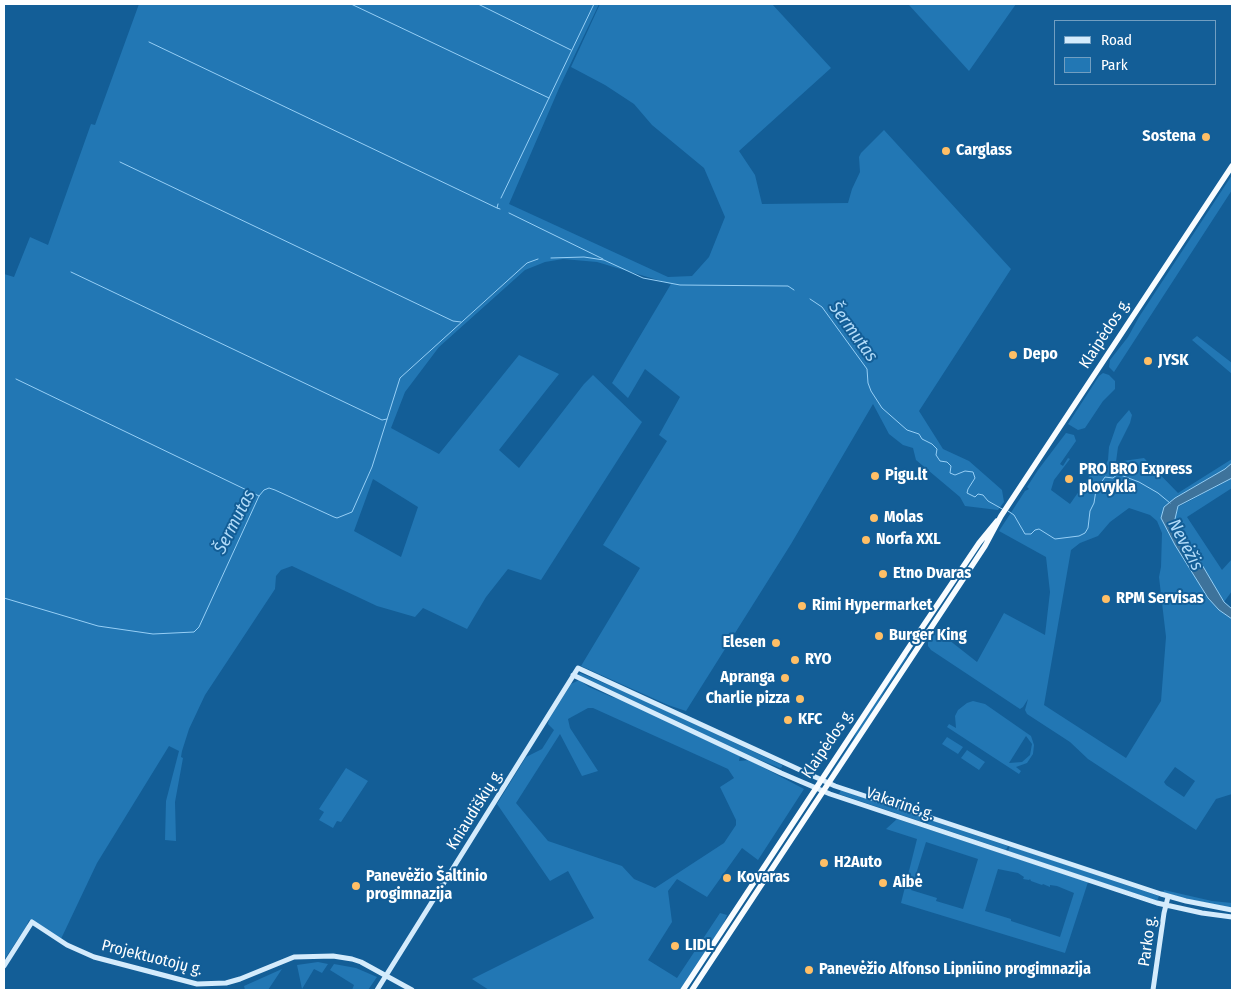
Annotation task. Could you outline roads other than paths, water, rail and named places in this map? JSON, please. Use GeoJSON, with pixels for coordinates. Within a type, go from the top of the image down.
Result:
{"type":"FeatureCollection","features":[{"type":"Feature","properties":{"kind":"highway","name":"Klaipėdos g."},"geometry":{"type":"LineString","coordinates":[[683,990],[979,543],[1011,502],[1232,166]]}},
{"type":"Feature","properties":{"kind":"highway","name":"Klaipėdos g."},"geometry":{"type":"LineString","coordinates":[[692,990],[985,546],[1001,516]]}},
{"type":"Feature","properties":{"kind":"highway"},"geometry":{"type":"LineString","coordinates":[[730,918],[736,922]]}},
{"type":"Feature","properties":{"kind":"main road","name":"Vakarinė g."},"geometry":{"type":"LineString","coordinates":[[578,668],[828,783],[1168,896],[1232,910]]}},
{"type":"Feature","properties":{"kind":"main road","name":"Kniaudiškių g."},"geometry":{"type":"LineString","coordinates":[[377,990],[578,668]]}},
{"type":"Feature","properties":{"kind":"main road","name":"Vakarinė g."},"geometry":{"type":"LineString","coordinates":[[573,675],[823,791],[1166,905],[1232,917]]}},
{"type":"Feature","properties":{"kind":"main road"},"geometry":{"type":"LineString","coordinates":[[781,773],[785,764]]}},
{"type":"Feature","properties":{"kind":"main road","name":"Parko g."},"geometry":{"type":"LineString","coordinates":[[1153,990],[1168,896]]}},
{"type":"Feature","properties":{"kind":"main road","name":"Projektuotojų g."},"geometry":{"type":"LineString","coordinates":[[4,966],[32,922],[67,945],[94,956],[197,984],[226,983],[240,979],[283,960],[307,956],[333,956],[352,959],[412,990]]}},
{"type":"Feature","properties":{"kind":"water","name":"Nevėžis"},"geometry":{"type":"Polygon","coordinates":[[[1232,463],[1232,478],[1178,506],[1175,519],[1224,602],[1232,609],[1232,619],[1219,610],[1208,598],[1175,545],[1161,518],[1164,507],[1175,498],[1232,463]]]}},
{"type":"Feature","properties":{"kind":"waterway"},"geometry":{"type":"LineString","coordinates":[[351,4],[549,98]]}},
{"type":"Feature","properties":{"kind":"waterway"},"geometry":{"type":"LineString","coordinates":[[478,4],[571,50]]}},
{"type":"Feature","properties":{"kind":"waterway"},"geometry":{"type":"LineString","coordinates":[[501,198],[594,4]]}},
{"type":"Feature","properties":{"kind":"waterway"},"geometry":{"type":"LineString","coordinates":[[149,42],[497,208]]}},
{"type":"Feature","properties":{"kind":"waterway"},"geometry":{"type":"LineString","coordinates":[[120,162],[453,321],[461,322]]}},
{"type":"Feature","properties":{"kind":"waterway"},"geometry":{"type":"LineString","coordinates":[[498,204],[497,208],[500,209]]}},
{"type":"Feature","properties":{"kind":"waterway"},"geometry":{"type":"LineString","coordinates":[[509,213],[603,259]]}},
{"type":"Feature","properties":{"kind":"waterway","name":"Šermutas"},"geometry":{"type":"LineString","coordinates":[[551,258],[584,257],[604,260],[643,278],[680,285],[788,286],[794,290]]}},
{"type":"Feature","properties":{"kind":"waterway","name":"Šermutas"},"geometry":{"type":"LineString","coordinates":[[4,598],[98,626],[153,634],[194,632],[199,627],[259,496],[264,490],[269,488],[275,490],[337,518],[352,512],[372,467],[400,378],[527,263],[538,259]]}},
{"type":"Feature","properties":{"kind":"waterway"},"geometry":{"type":"LineString","coordinates":[[71,272],[382,420],[387,419]]}},
{"type":"Feature","properties":{"kind":"waterway","name":"Šermutas"},"geometry":{"type":"LineString","coordinates":[[810,299],[822,307],[867,369],[868,383],[871,391],[882,408],[907,430],[919,434],[922,439],[932,444],[937,449],[936,455],[940,461],[947,462],[951,466],[950,473],[955,475],[965,471],[973,472],[975,478],[967,493],[975,497],[978,494],[983,495],[988,501],[1004,510]]}},
{"type":"Feature","properties":{"kind":"waterway"},"geometry":{"type":"LineString","coordinates":[[16,379],[259,496]]}},
{"type":"Feature","properties":{"kind":"waterway","name":"Šermutas"},"geometry":{"type":"LineString","coordinates":[[1008,511],[1014,515],[1025,534],[1031,534],[1039,529],[1055,539],[1079,536],[1085,533],[1088,528],[1090,511],[1094,503],[1096,490],[1105,477],[1113,478],[1118,474],[1139,482],[1158,493],[1170,503]]}},
{"type":"Feature","properties":{"kind":"place","name":"Sostena"},"geometry":{"type":"Point","coordinates":[1206,137]}},
{"type":"Feature","properties":{"kind":"place","name":"Carglass"},"geometry":{"type":"Point","coordinates":[946,151]}},
{"type":"Feature","properties":{"kind":"place","name":"Depo"},"geometry":{"type":"Point","coordinates":[1013,355]}},
{"type":"Feature","properties":{"kind":"place","name":"JYSK"},"geometry":{"type":"Point","coordinates":[1148,361]}},
{"type":"Feature","properties":{"kind":"place","name":"Pigu.lt"},"geometry":{"type":"Point","coordinates":[875,476]}},
{"type":"Feature","properties":{"kind":"place","name":"PRO BRO Express plovykla"},"geometry":{"type":"Point","coordinates":[1069,479]}},
{"type":"Feature","properties":{"kind":"place","name":"Molas"},"geometry":{"type":"Point","coordinates":[874,518]}},
{"type":"Feature","properties":{"kind":"place","name":"Norfa XXL"},"geometry":{"type":"Point","coordinates":[866,540]}},
{"type":"Feature","properties":{"kind":"place","name":"Etno Dvaras"},"geometry":{"type":"Point","coordinates":[883,574]}},
{"type":"Feature","properties":{"kind":"place","name":"RPM Servisas"},"geometry":{"type":"Point","coordinates":[1106,599]}},
{"type":"Feature","properties":{"kind":"place","name":"Rimi Hypermarket"},"geometry":{"type":"Point","coordinates":[802,606]}},
{"type":"Feature","properties":{"kind":"place","name":"Burger King"},"geometry":{"type":"Point","coordinates":[879,636]}},
{"type":"Feature","properties":{"kind":"place","name":"Elesen"},"geometry":{"type":"Point","coordinates":[776,643]}},
{"type":"Feature","properties":{"kind":"place","name":"RYO"},"geometry":{"type":"Point","coordinates":[795,660]}},
{"type":"Feature","properties":{"kind":"place","name":"Apranga"},"geometry":{"type":"Point","coordinates":[785,678]}},
{"type":"Feature","properties":{"kind":"place","name":"Charlie pizza"},"geometry":{"type":"Point","coordinates":[800,699]}},
{"type":"Feature","properties":{"kind":"place","name":"KFC"},"geometry":{"type":"Point","coordinates":[788,720]}},
{"type":"Feature","properties":{"kind":"place","name":"H2Auto"},"geometry":{"type":"Point","coordinates":[824,863]}},
{"type":"Feature","properties":{"kind":"place","name":"Kovaras"},"geometry":{"type":"Point","coordinates":[727,878]}},
{"type":"Feature","properties":{"kind":"place","name":"Aibė"},"geometry":{"type":"Point","coordinates":[883,883]}},
{"type":"Feature","properties":{"kind":"place","name":"Panevėžio Šaltinio progimnazija"},"geometry":{"type":"Point","coordinates":[356,886]}},
{"type":"Feature","properties":{"kind":"place","name":"LIDL"},"geometry":{"type":"Point","coordinates":[675,946]}},
{"type":"Feature","properties":{"kind":"place","name":"Panevėžio Alfonso Lipniūno progimnazija"},"geometry":{"type":"Point","coordinates":[809,970]}}]}
